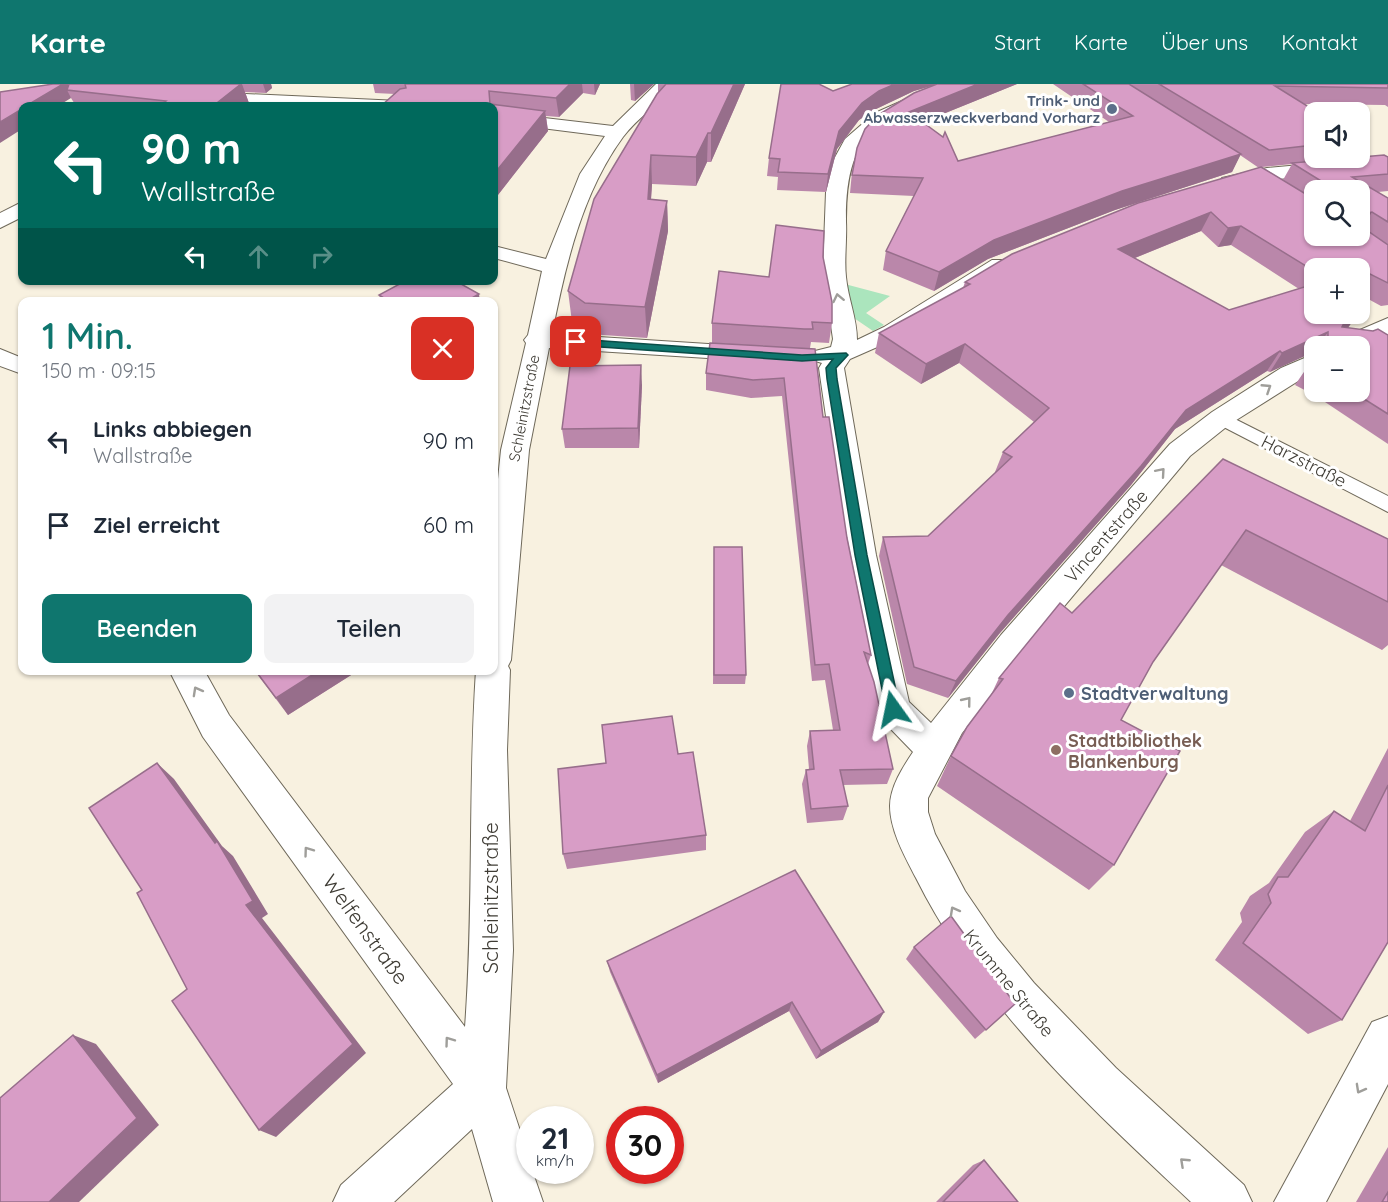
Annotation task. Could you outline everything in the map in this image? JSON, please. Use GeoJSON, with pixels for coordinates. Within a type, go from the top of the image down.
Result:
{"type":"FeatureCollection","features":[{"type":"Feature","properties":{"kind":"street","name":"Schleinitzstraße"},"geometry":{"type":"LineString","coordinates":[[498,618],[514,450],[554,267],[590,174],[617,132],[666,84]]}},
{"type":"Feature","properties":{"kind":"street"},"geometry":{"type":"LineString","coordinates":[[934,748],[893,709],[861,555],[831,368],[843,355],[846,333],[835,283],[837,182],[841,164],[859,133],[887,111],[956,84]]}},
{"type":"Feature","properties":{"kind":"street"},"geometry":{"type":"LineString","coordinates":[[189,90],[347,102]]}},
{"type":"Feature","properties":{"kind":"street"},"geometry":{"type":"LineString","coordinates":[[498,117],[617,132]]}},
{"type":"Feature","properties":{"kind":"street"},"geometry":{"type":"LineString","coordinates":[[1233,163],[1280,192]]}},
{"type":"Feature","properties":{"kind":"street"},"geometry":{"type":"LineString","coordinates":[[1209,188],[1253,176],[1388,163]]}},
{"type":"Feature","properties":{"kind":"street"},"geometry":{"type":"LineString","coordinates":[[0,222],[18,211]]}},
{"type":"Feature","properties":{"kind":"street"},"geometry":{"type":"LineString","coordinates":[[498,253],[554,267]]}},
{"type":"Feature","properties":{"kind":"street"},"geometry":{"type":"LineString","coordinates":[[537,340],[790,357],[843,355],[869,344],[997,267],[1018,258]]}},
{"type":"Feature","properties":{"kind":"street"},"geometry":{"type":"LineString","coordinates":[[1364,336],[1388,325]]}},
{"type":"Feature","properties":{"kind":"street"},"geometry":{"type":"LineString","coordinates":[[0,356],[18,365]]}},
{"type":"Feature","properties":{"kind":"street","name":"Vincentstraße"},"geometry":{"type":"LineString","coordinates":[[934,748],[950,722],[1013,644],[1180,450],[1221,417],[1304,366]]}},
{"type":"Feature","properties":{"kind":"street","name":"Welfenstraße"},"geometry":{"type":"LineString","coordinates":[[189,675],[216,726],[483,1089],[518,1202]]}},
{"type":"Feature","properties":{"kind":"street","name":"Schleinitzstraße"},"geometry":{"type":"LineString","coordinates":[[483,1089],[492,950],[489,750],[493,675]]}},
{"type":"Feature","properties":{"kind":"street","name":"Krumme Straße"},"geometry":{"type":"LineString","coordinates":[[934,748],[909,798],[914,831],[930,869],[965,932],[1063,1049],[1227,1202]]}},
{"type":"Feature","properties":{"kind":"street"},"geometry":{"type":"LineString","coordinates":[[1299,1202],[1388,1038]]}},
{"type":"Feature","properties":{"kind":"street"},"geometry":{"type":"LineString","coordinates":[[358,1202],[483,1089]]}},
{"type":"Feature","properties":{"kind":"lane","name":"Harzstraße"},"geometry":{"type":"LineString","coordinates":[[1221,417],[1388,505]]}},
{"type":"Feature","properties":{"kind":"green space"},"geometry":{"type":"Polygon","coordinates":[[[841,283],[890,296],[866,313],[884,325],[873,331],[851,316],[841,283]]]}},
{"type":"Feature","properties":{"kind":"building"},"geometry":{"type":"Polygon","coordinates":[[[63,84],[33,102],[18,102],[18,111],[0,122],[0,92],[63,84]]]}},
{"type":"Feature","properties":{"kind":"building"},"geometry":{"type":"Polygon","coordinates":[[[69,84],[241,84],[218,102],[165,102],[67,90],[69,84]]]}},
{"type":"Feature","properties":{"kind":"building"},"geometry":{"type":"Polygon","coordinates":[[[405,84],[570,84],[556,98],[489,91],[490,102],[385,102],[400,89],[406,88],[405,84]]]}},
{"type":"Feature","properties":{"kind":"building"},"geometry":{"type":"Polygon","coordinates":[[[666,84],[734,84],[711,133],[708,133],[696,157],[651,155],[648,199],[667,201],[645,307],[585,303],[568,291],[594,199],[657,94],[666,84]]]}},
{"type":"Feature","properties":{"kind":"building"},"geometry":{"type":"Polygon","coordinates":[[[781,84],[819,84],[833,91],[852,84],[895,84],[879,91],[862,103],[839,131],[828,174],[778,172],[780,159],[769,158],[781,84]]]}},
{"type":"Feature","properties":{"kind":"building"},"geometry":{"type":"Polygon","coordinates":[[[937,84],[978,84],[909,112],[943,137],[945,132],[958,161],[1133,116],[1083,84],[1129,84],[1241,154],[1122,191],[994,240],[939,272],[886,251],[923,178],[852,175],[857,148],[865,129],[878,115],[914,93],[937,84]]]}},
{"type":"Feature","properties":{"kind":"building"},"geometry":{"type":"Polygon","coordinates":[[[1159,84],[1388,84],[1388,88],[1275,86],[1304,104],[1304,146],[1269,150],[1159,84]]]}},
{"type":"Feature","properties":{"kind":"building"},"geometry":{"type":"Polygon","coordinates":[[[498,105],[545,111],[498,169],[498,105]]]}},
{"type":"Feature","properties":{"kind":"building"},"geometry":{"type":"Polygon","coordinates":[[[1384,155],[1388,157],[1388,174],[1352,177],[1357,180],[1320,180],[1292,163],[1304,162],[1304,168],[1370,168],[1370,156],[1384,155]]]}},
{"type":"Feature","properties":{"kind":"building"},"geometry":{"type":"Polygon","coordinates":[[[1261,167],[1304,193],[1304,246],[1370,246],[1370,233],[1388,245],[1388,283],[1370,274],[1370,258],[1304,258],[1304,265],[1241,226],[1228,228],[1211,212],[1118,249],[1229,310],[1304,287],[1304,324],[1344,324],[1342,327],[1373,331],[1378,329],[1388,335],[1388,414],[1369,402],[1370,336],[1328,336],[1328,332],[1319,336],[1304,336],[1304,343],[1282,353],[1280,351],[1186,410],[1141,466],[1008,615],[956,681],[914,667],[883,537],[928,536],[1012,457],[1003,452],[1049,408],[965,344],[926,364],[879,333],[970,284],[965,282],[1012,254],[1138,203],[1261,167]]]}},
{"type":"Feature","properties":{"kind":"building"},"geometry":{"type":"Polygon","coordinates":[[[1370,188],[1388,198],[1388,222],[1370,212],[1370,188]]]}},
{"type":"Feature","properties":{"kind":"building"},"geometry":{"type":"Polygon","coordinates":[[[776,225],[824,231],[823,257],[832,302],[832,323],[812,322],[813,329],[804,329],[712,323],[719,271],[769,277],[776,225]]]}},
{"type":"Feature","properties":{"kind":"building"},"geometry":{"type":"Polygon","coordinates":[[[398,285],[463,285],[479,294],[474,297],[382,297],[379,295],[398,285]]]}},
{"type":"Feature","properties":{"kind":"building"},"geometry":{"type":"Polygon","coordinates":[[[710,343],[815,349],[823,417],[829,417],[847,538],[871,655],[864,652],[874,682],[893,769],[840,770],[848,806],[811,809],[806,770],[814,769],[810,731],[840,730],[829,664],[815,665],[784,378],[753,380],[706,373],[710,343]]]}},
{"type":"Feature","properties":{"kind":"building"},"geometry":{"type":"Polygon","coordinates":[[[641,365],[638,428],[562,429],[570,366],[641,365]]]}},
{"type":"Feature","properties":{"kind":"building","name":"Stadtverwaltung"},"geometry":{"type":"Polygon","coordinates":[[[1223,459],[1388,539],[1388,602],[1246,530],[1153,662],[1121,720],[1180,751],[1114,865],[951,756],[967,727],[1003,679],[999,678],[1060,603],[1072,613],[1223,459]]]}},
{"type":"Feature","properties":{"kind":"building"},"geometry":{"type":"Polygon","coordinates":[[[714,547],[742,547],[746,675],[714,675],[714,547]]]}},
{"type":"Feature","properties":{"kind":"building"},"geometry":{"type":"Polygon","coordinates":[[[259,675],[312,675],[276,698],[259,675]]]}},
{"type":"Feature","properties":{"kind":"building"},"geometry":{"type":"Polygon","coordinates":[[[672,716],[678,754],[693,752],[706,835],[563,854],[558,769],[606,763],[602,725],[672,716]]]}},
{"type":"Feature","properties":{"kind":"building"},"geometry":{"type":"Polygon","coordinates":[[[157,763],[215,843],[217,841],[253,901],[246,905],[353,1044],[259,1130],[172,1001],[187,989],[137,893],[142,890],[89,808],[157,763]]]}},
{"type":"Feature","properties":{"kind":"building"},"geometry":{"type":"Polygon","coordinates":[[[1388,785],[1388,942],[1342,1020],[1243,943],[1271,903],[1268,894],[1278,877],[1288,877],[1334,811],[1365,831],[1388,785]]]}},
{"type":"Feature","properties":{"kind":"building"},"geometry":{"type":"Polygon","coordinates":[[[795,870],[884,1012],[821,1051],[792,1002],[657,1075],[607,961],[795,870]]]}},
{"type":"Feature","properties":{"kind":"building"},"geometry":{"type":"Polygon","coordinates":[[[951,916],[1015,1004],[986,1030],[914,947],[951,916]]]}},
{"type":"Feature","properties":{"kind":"building"},"geometry":{"type":"Polygon","coordinates":[[[73,1035],[137,1118],[49,1202],[0,1202],[0,1098],[73,1035]]]}},
{"type":"Feature","properties":{"kind":"building"},"geometry":{"type":"Polygon","coordinates":[[[984,1160],[1018,1202],[943,1202],[984,1160]]]}},
{"type":"Feature","properties":{"kind":"building"},"geometry":{"type":"Polygon","coordinates":[[[1388,1192],[1388,1202],[1382,1202],[1388,1192]]]}},
{"type":"Feature","properties":{"kind":"place","name":"Trink- und Abwasserzweckverband Vorharz"},"geometry":{"type":"Point","coordinates":[1112,109]}},
{"type":"Feature","properties":{"kind":"place","name":"Stadtverwaltung"},"geometry":{"type":"Point","coordinates":[1069,693]}},
{"type":"Feature","properties":{"kind":"place","name":"Stadtbibliothek Blankenburg"},"geometry":{"type":"Point","coordinates":[1056,750]}},
{"type":"Feature","properties":{"kind":"route"},"geometry":{"type":"LineString","coordinates":[[576,342],[802,358],[843,355],[831,368],[832,379],[861,555],[893,709]]}}]}
